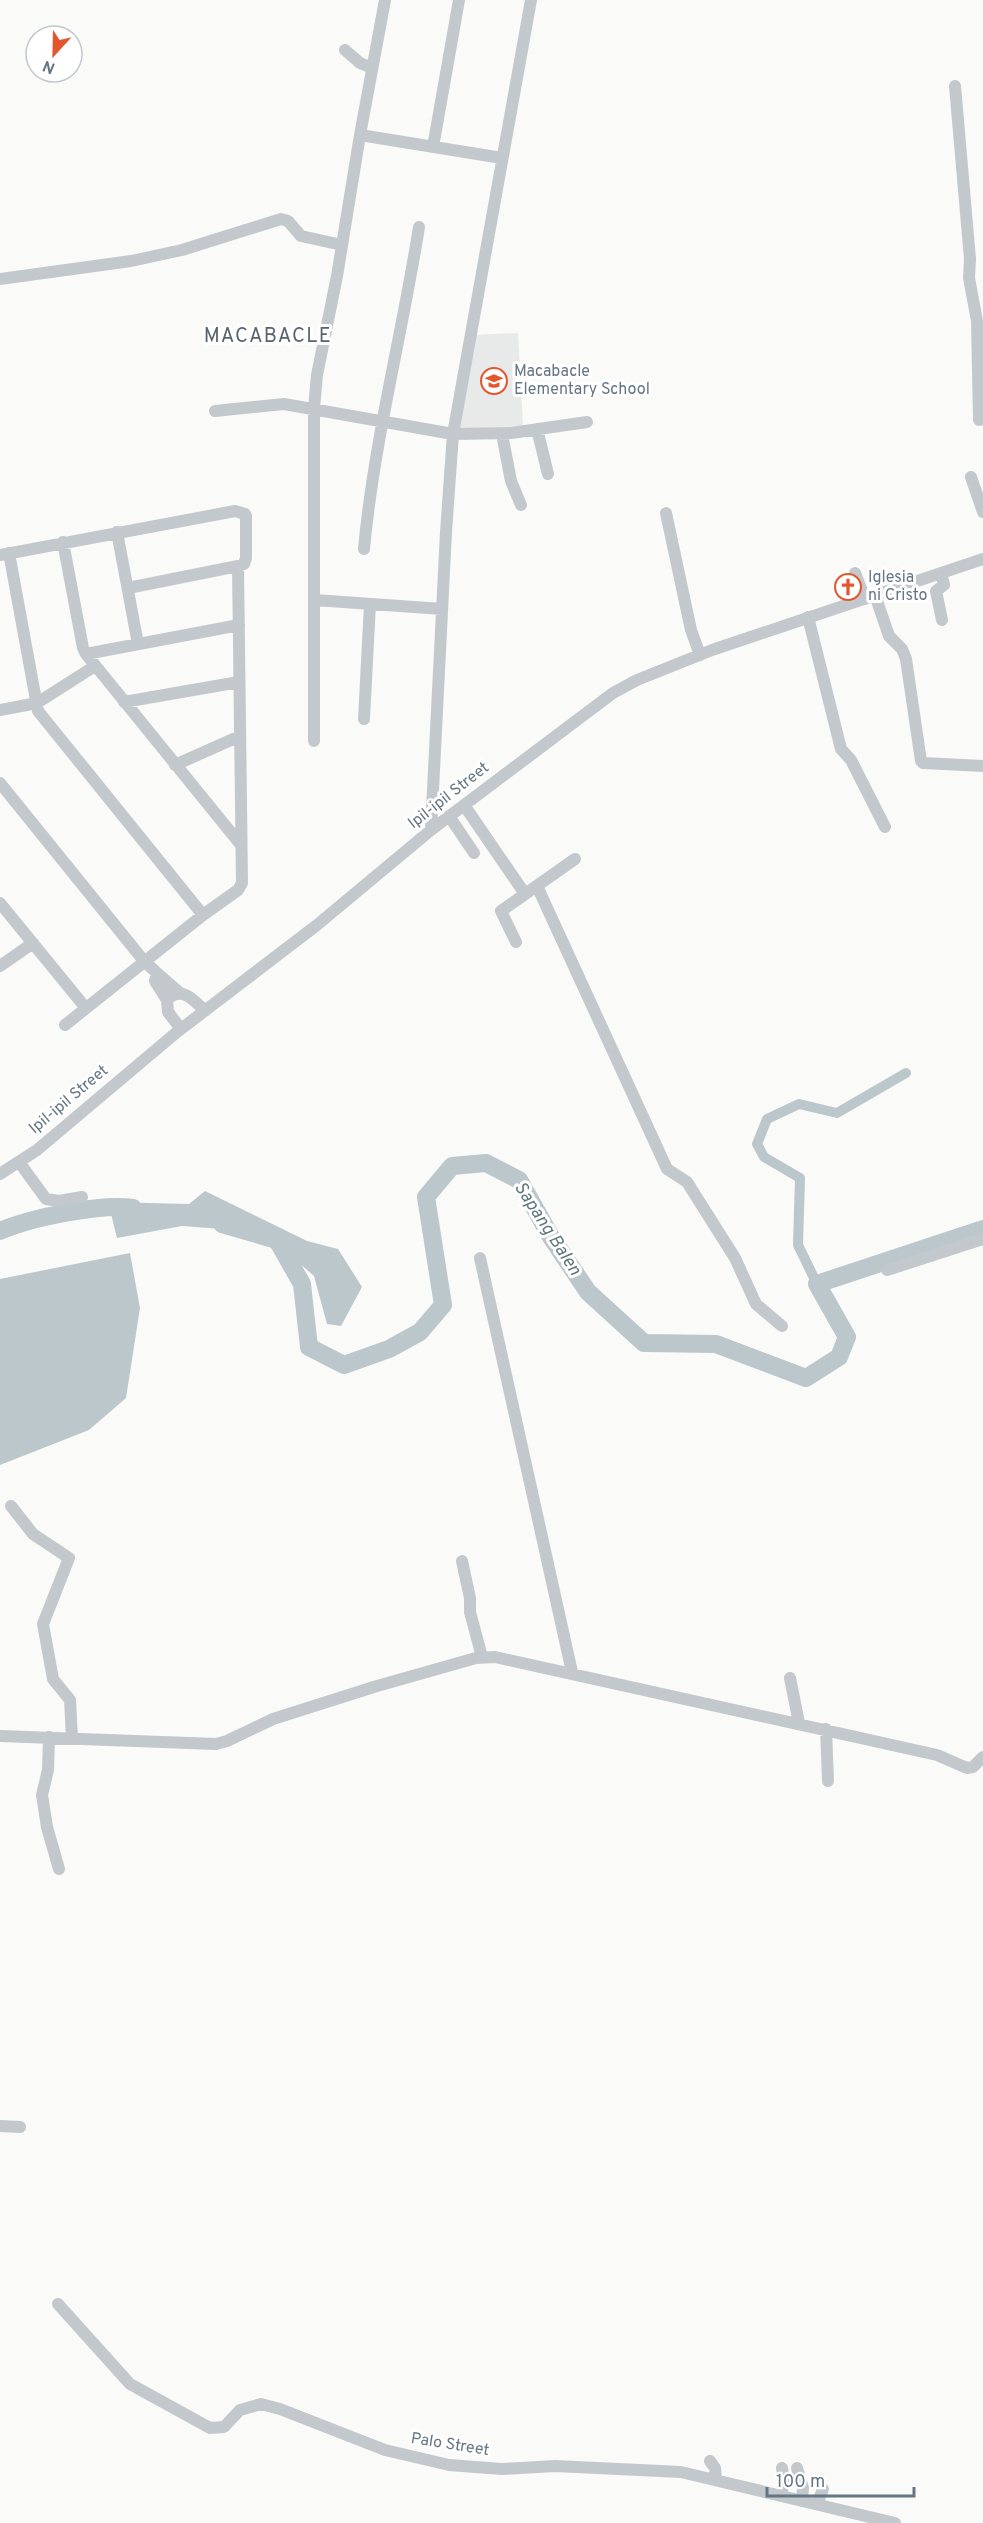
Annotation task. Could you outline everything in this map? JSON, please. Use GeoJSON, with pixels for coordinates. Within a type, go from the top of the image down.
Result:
{"type":"FeatureCollection","features":[{"type":"Feature","properties":{"kind":"street"},"geometry":{"type":"LineString","coordinates":[[314,741],[314,408],[317,375],[385,0]]}},
{"type":"Feature","properties":{"kind":"street"},"geometry":{"type":"LineString","coordinates":[[433,147],[459,0]]}},
{"type":"Feature","properties":{"kind":"street"},"geometry":{"type":"LineString","coordinates":[[431,830],[453,434],[531,0]]}},
{"type":"Feature","properties":{"kind":"street"},"geometry":{"type":"LineString","coordinates":[[345,50],[360,63],[372,68]]}},
{"type":"Feature","properties":{"kind":"street"},"geometry":{"type":"LineString","coordinates":[[955,86],[970,259],[969,278],[976,321],[979,420],[983,419]]}},
{"type":"Feature","properties":{"kind":"street"},"geometry":{"type":"LineString","coordinates":[[360,135],[502,158]]}},
{"type":"Feature","properties":{"kind":"street"},"geometry":{"type":"LineString","coordinates":[[0,279],[131,261],[182,250],[281,219],[288,221],[301,236],[342,245]]}},
{"type":"Feature","properties":{"kind":"street"},"geometry":{"type":"LineString","coordinates":[[364,549],[382,422],[410,286],[419,227]]}},
{"type":"Feature","properties":{"kind":"street"},"geometry":{"type":"LineString","coordinates":[[215,411],[284,404],[453,434],[502,434],[587,422]]}},
{"type":"Feature","properties":{"kind":"street"},"geometry":{"type":"LineString","coordinates":[[537,429],[548,474]]}},
{"type":"Feature","properties":{"kind":"street"},"geometry":{"type":"LineString","coordinates":[[502,434],[511,481],[521,505]]}},
{"type":"Feature","properties":{"kind":"street"},"geometry":{"type":"LineString","coordinates":[[970,477],[983,512]]}},
{"type":"Feature","properties":{"kind":"street"},"geometry":{"type":"LineString","coordinates":[[128,588],[244,564],[246,516],[242,512],[235,511],[4,554],[37,703],[42,716],[203,915]]}},
{"type":"Feature","properties":{"kind":"street"},"geometry":{"type":"LineString","coordinates":[[666,513],[691,630],[700,655]]}},
{"type":"Feature","properties":{"kind":"street"},"geometry":{"type":"LineString","coordinates":[[117,532],[138,644]]}},
{"type":"Feature","properties":{"kind":"street"},"geometry":{"type":"LineString","coordinates":[[63,542],[86,654],[241,845]]}},
{"type":"Feature","properties":{"kind":"street","name":"Ipil-ipil Street"},"geometry":{"type":"LineString","coordinates":[[0,1174],[37,1149],[181,1029],[317,925],[431,830],[614,693],[637,680],[700,655],[983,559]]}},
{"type":"Feature","properties":{"kind":"street"},"geometry":{"type":"LineString","coordinates":[[65,1024],[238,890],[243,875],[238,566]]}},
{"type":"Feature","properties":{"kind":"street"},"geometry":{"type":"LineString","coordinates":[[855,573],[870,597],[889,636],[902,649],[906,659],[921,761],[923,763],[983,766]]}},
{"type":"Feature","properties":{"kind":"street"},"geometry":{"type":"LineString","coordinates":[[941,573],[944,585],[936,591],[942,620]]}},
{"type":"Feature","properties":{"kind":"street"},"geometry":{"type":"LineString","coordinates":[[315,600],[442,609]]}},
{"type":"Feature","properties":{"kind":"street"},"geometry":{"type":"LineString","coordinates":[[364,719],[370,604]]}},
{"type":"Feature","properties":{"kind":"street"},"geometry":{"type":"LineString","coordinates":[[808,617],[841,749],[852,760],[885,827]]}},
{"type":"Feature","properties":{"kind":"street"},"geometry":{"type":"LineString","coordinates":[[86,654],[239,625]]}},
{"type":"Feature","properties":{"kind":"street"},"geometry":{"type":"LineString","coordinates":[[0,710],[37,703],[95,666]]}},
{"type":"Feature","properties":{"kind":"street"},"geometry":{"type":"LineString","coordinates":[[124,702],[239,682]]}},
{"type":"Feature","properties":{"kind":"street"},"geometry":{"type":"LineString","coordinates":[[175,765],[240,736]]}},
{"type":"Feature","properties":{"kind":"street"},"geometry":{"type":"LineString","coordinates":[[0,783],[144,961],[156,974],[180,993],[191,997],[205,1011]]}},
{"type":"Feature","properties":{"kind":"street"},"geometry":{"type":"LineString","coordinates":[[464,805],[525,894]]}},
{"type":"Feature","properties":{"kind":"street"},"geometry":{"type":"LineString","coordinates":[[449,816],[474,854]]}},
{"type":"Feature","properties":{"kind":"street"},"geometry":{"type":"LineString","coordinates":[[516,942],[501,911],[575,859]]}},
{"type":"Feature","properties":{"kind":"street"},"geometry":{"type":"LineString","coordinates":[[537,886],[668,1168],[687,1182],[735,1258],[756,1304],[782,1326]]}},
{"type":"Feature","properties":{"kind":"street"},"geometry":{"type":"LineString","coordinates":[[0,903],[85,1007]]}},
{"type":"Feature","properties":{"kind":"street"},"geometry":{"type":"LineString","coordinates":[[0,966],[33,943]]}},
{"type":"Feature","properties":{"kind":"street"},"geometry":{"type":"LineString","coordinates":[[156,974],[155,981],[167,1000],[168,1012],[181,1029]]}},
{"type":"Feature","properties":{"kind":"street"},"geometry":{"type":"LineString","coordinates":[[167,1000],[172,995],[180,993]]}},
{"type":"Feature","properties":{"kind":"street"},"geometry":{"type":"LineString","coordinates":[[19,1161],[45,1199],[59,1201],[82,1197]]}},
{"type":"Feature","properties":{"kind":"street"},"geometry":{"type":"LineString","coordinates":[[887,1270],[983,1239]]}},
{"type":"Feature","properties":{"kind":"street"},"geometry":{"type":"LineString","coordinates":[[480,1258],[572,1672]]}},
{"type":"Feature","properties":{"kind":"street"},"geometry":{"type":"LineString","coordinates":[[11,1506],[33,1533],[69,1558],[43,1624],[53,1679],[70,1700],[72,1738]]}},
{"type":"Feature","properties":{"kind":"street"},"geometry":{"type":"LineString","coordinates":[[462,1561],[470,1599],[470,1612],[482,1657]]}},
{"type":"Feature","properties":{"kind":"street"},"geometry":{"type":"LineString","coordinates":[[0,1736],[216,1744],[273,1719],[377,1686],[482,1657],[510,1658],[799,1723],[937,1755],[967,1768],[974,1767],[983,1757]]}},
{"type":"Feature","properties":{"kind":"street"},"geometry":{"type":"LineString","coordinates":[[790,1678],[799,1723]]}},
{"type":"Feature","properties":{"kind":"street"},"geometry":{"type":"LineString","coordinates":[[826,1730],[828,1780]]}},
{"type":"Feature","properties":{"kind":"street"},"geometry":{"type":"LineString","coordinates":[[49,1737],[48,1770],[42,1795],[47,1827],[59,1869]]}},
{"type":"Feature","properties":{"kind":"street"},"geometry":{"type":"LineString","coordinates":[[0,2126],[20,2127]]}},
{"type":"Feature","properties":{"kind":"street","name":"Palo Street"},"geometry":{"type":"LineString","coordinates":[[58,2304],[130,2384],[210,2428],[224,2427],[240,2410],[261,2404],[280,2409],[384,2450],[449,2465],[502,2469],[555,2466],[681,2472],[895,2523]]}},
{"type":"Feature","properties":{"kind":"street"},"geometry":{"type":"LineString","coordinates":[[710,2461],[715,2468],[716,2480]]}},
{"type":"Feature","properties":{"kind":"street"},"geometry":{"type":"LineString","coordinates":[[781,2495],[784,2481],[782,2468]]}},
{"type":"Feature","properties":{"kind":"street"},"geometry":{"type":"LineString","coordinates":[[797,2468],[803,2488],[802,2501]]}},
{"type":"Feature","properties":{"kind":"street"},"geometry":{"type":"LineString","coordinates":[[817,2504],[823,2489]]}},
{"type":"Feature","properties":{"kind":"shaded area","name":"Macabacle Elementary School"},"geometry":{"type":"Polygon","coordinates":[[[518,333],[523,426],[459,429],[475,335],[518,333]]]}},
{"type":"Feature","properties":{"kind":"shaded area"},"geometry":{"type":"Polygon","coordinates":[[[205,1191],[307,1241],[338,1249],[362,1287],[341,1326],[327,1324],[314,1276],[264,1232],[182,1226],[117,1238],[108,1202],[189,1204],[205,1191]]]}},
{"type":"Feature","properties":{"kind":"shaded area"},"geometry":{"type":"Polygon","coordinates":[[[130,1253],[140,1308],[126,1398],[89,1430],[0,1465],[0,1279],[130,1253]]]}},
{"type":"Feature","properties":{"kind":"waterway"},"geometry":{"type":"LineString","coordinates":[[817,1284],[798,1245],[800,1178],[764,1157],[757,1144],[767,1119],[799,1104],[837,1113],[906,1073]]}},
{"type":"Feature","properties":{"kind":"waterway","name":"Sapang Balen"},"geometry":{"type":"LineString","coordinates":[[222,1224],[277,1240],[302,1284],[309,1347],[344,1365],[389,1349],[420,1332],[443,1305],[426,1197],[452,1166],[486,1163],[519,1180],[551,1237],[588,1292],[644,1343],[716,1344],[806,1378],[839,1357],[847,1337],[817,1284],[983,1229]]}},
{"type":"Feature","properties":{"kind":"waterway","name":"Sapang Balen"},"geometry":{"type":"LineString","coordinates":[[0,1231],[29,1221],[66,1213],[103,1208],[133,1208]]}},
{"type":"Feature","properties":{"kind":"place","name":"Macabacle Elementary School"},"geometry":{"type":"Point","coordinates":[494,381]}},
{"type":"Feature","properties":{"kind":"place","name":"Iglesia ni Cristo"},"geometry":{"type":"Point","coordinates":[848,587]}},
{"type":"Feature","properties":{"kind":"district","name":"MACABACLE"},"geometry":{"type":"Point","coordinates":[268,337]}}]}
